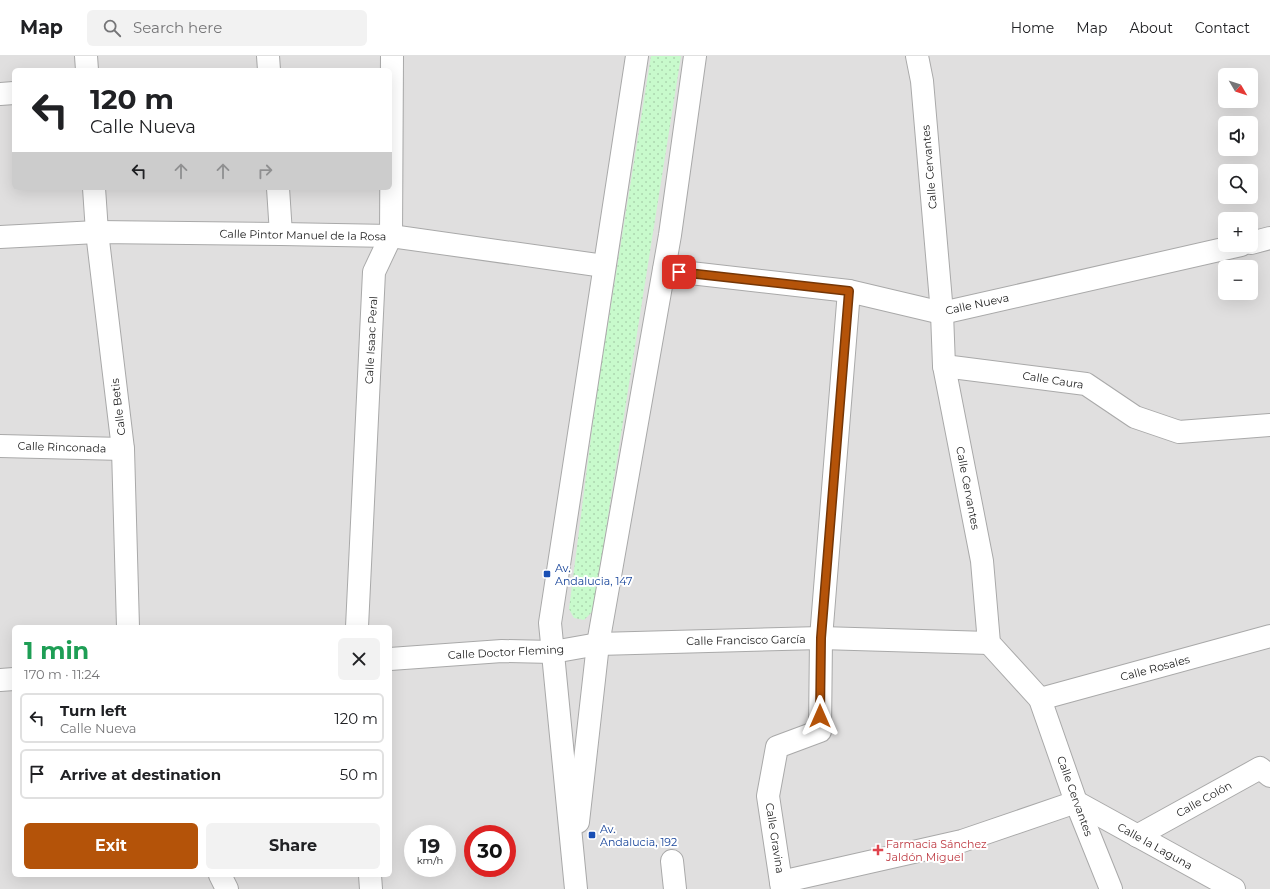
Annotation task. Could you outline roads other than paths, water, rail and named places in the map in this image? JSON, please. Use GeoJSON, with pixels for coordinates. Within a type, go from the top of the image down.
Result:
{"type":"FeatureCollection","features":[{"type":"Feature","properties":{"kind":"street"},"geometry":{"type":"LineString","coordinates":[[86,56],[87,68]]}},
{"type":"Feature","properties":{"kind":"street"},"geometry":{"type":"LineString","coordinates":[[268,56],[269,68]]}},
{"type":"Feature","properties":{"kind":"street","name":"Calle Isaac Peral"},"geometry":{"type":"LineString","coordinates":[[392,56],[392,68]]}},
{"type":"Feature","properties":{"kind":"street"},"geometry":{"type":"LineString","coordinates":[[576,889],[550,623],[637,56]]}},
{"type":"Feature","properties":{"kind":"street"},"geometry":{"type":"LineString","coordinates":[[573,867],[598,644],[664,270],[695,56]]}},
{"type":"Feature","properties":{"kind":"street","name":"Calle Cervantes"},"geometry":{"type":"LineString","coordinates":[[917,56],[922,81],[942,313],[944,366],[982,562],[989,643],[1040,699],[1076,802],[1111,889]]}},
{"type":"Feature","properties":{"kind":"street"},"geometry":{"type":"LineString","coordinates":[[0,94],[12,93]]}},
{"type":"Feature","properties":{"kind":"street","name":"Calle Betis"},"geometry":{"type":"LineString","coordinates":[[94,190],[97,232],[123,449],[128,625]]}},
{"type":"Feature","properties":{"kind":"street"},"geometry":{"type":"LineString","coordinates":[[278,190],[281,234]]}},
{"type":"Feature","properties":{"kind":"street","name":"Calle Isaac Peral"},"geometry":{"type":"LineString","coordinates":[[357,625],[374,272],[391,236],[391,190]]}},
{"type":"Feature","properties":{"kind":"street","name":"Calle Pintor Manuel de la Rosa"},"geometry":{"type":"LineString","coordinates":[[0,237],[97,232],[391,236],[604,266]]}},
{"type":"Feature","properties":{"kind":"street"},"geometry":{"type":"LineString","coordinates":[[1258,241],[1270,238]]}},
{"type":"Feature","properties":{"kind":"street","name":"Calle Nueva"},"geometry":{"type":"LineString","coordinates":[[664,270],[849,291],[942,313],[1218,250]]}},
{"type":"Feature","properties":{"kind":"street","name":"Calle Gravina"},"geometry":{"type":"LineString","coordinates":[[782,885],[768,796],[777,747],[820,731],[821,638],[849,291]]}},
{"type":"Feature","properties":{"kind":"street","name":"Calle Caura"},"geometry":{"type":"LineString","coordinates":[[944,366],[1086,384],[1135,417],[1178,432],[1270,425]]}},
{"type":"Feature","properties":{"kind":"street","name":"Calle Rinconada"},"geometry":{"type":"LineString","coordinates":[[0,446],[123,449]]}},
{"type":"Feature","properties":{"kind":"street","name":"Calle Rosales"},"geometry":{"type":"LineString","coordinates":[[1040,699],[1270,636]]}},
{"type":"Feature","properties":{"kind":"street","name":"Calle Francisco García"},"geometry":{"type":"LineString","coordinates":[[598,644],[821,638],[989,643]]}},
{"type":"Feature","properties":{"kind":"street","name":"Calle Doctor Fleming"},"geometry":{"type":"LineString","coordinates":[[392,659],[502,651],[553,652],[598,644]]}},
{"type":"Feature","properties":{"kind":"street"},"geometry":{"type":"LineString","coordinates":[[0,680],[12,679]]}},
{"type":"Feature","properties":{"kind":"street","name":"Calle Colón"},"geometry":{"type":"LineString","coordinates":[[1137,836],[1260,768],[1270,776]]}},
{"type":"Feature","properties":{"kind":"street"},"geometry":{"type":"LineString","coordinates":[[782,885],[962,841],[1076,802]]}},
{"type":"Feature","properties":{"kind":"street","name":"Calle la Laguna"},"geometry":{"type":"LineString","coordinates":[[1076,802],[1234,889]]}},
{"type":"Feature","properties":{"kind":"street"},"geometry":{"type":"LineString","coordinates":[[672,861],[675,889]]}},
{"type":"Feature","properties":{"kind":"street"},"geometry":{"type":"LineString","coordinates":[[221,877],[227,889]]}},
{"type":"Feature","properties":{"kind":"street"},"geometry":{"type":"LineString","coordinates":[[370,877],[371,889]]}},
{"type":"Feature","properties":{"kind":"place","name":"Av. Andalucia, 147"},"geometry":{"type":"Point","coordinates":[547,574]}},
{"type":"Feature","properties":{"kind":"place","name":"Av. Andalucia, 192"},"geometry":{"type":"Point","coordinates":[592,835]}},
{"type":"Feature","properties":{"kind":"place","name":"Farmacia Sánchez Jaldón Miguel"},"geometry":{"type":"Point","coordinates":[878,850]}}]}
